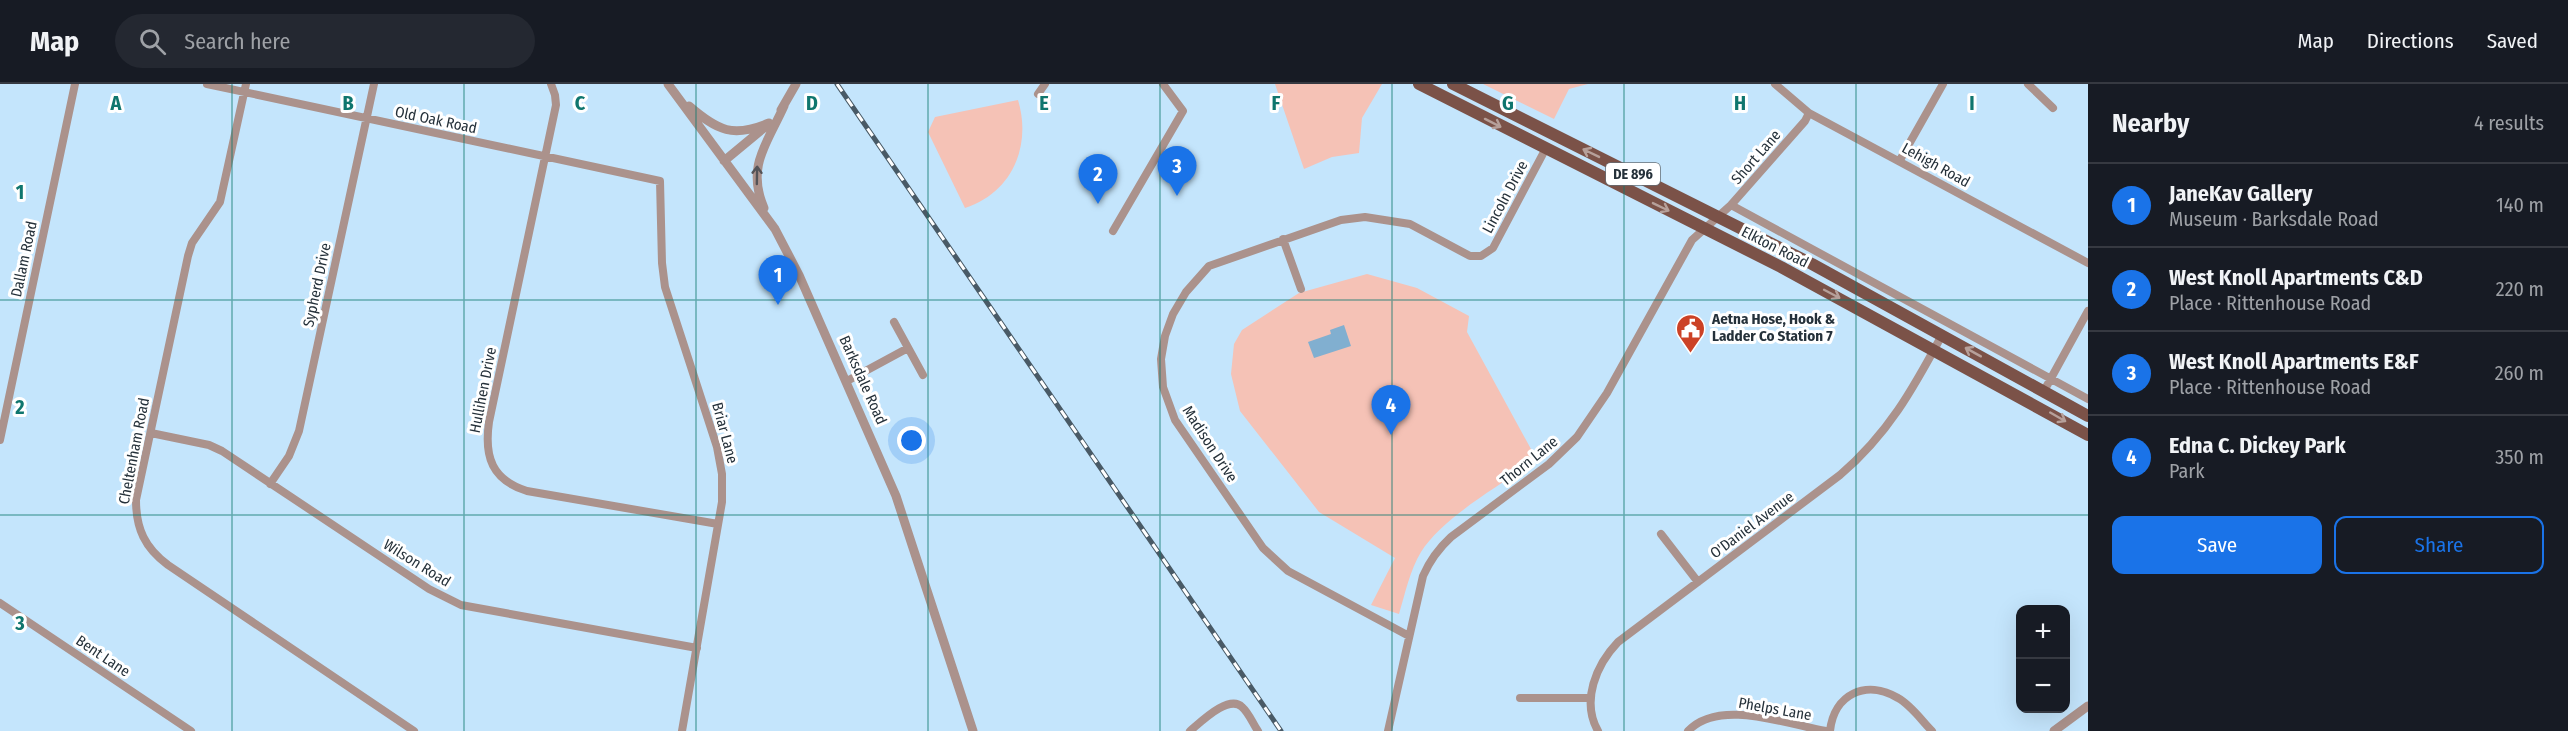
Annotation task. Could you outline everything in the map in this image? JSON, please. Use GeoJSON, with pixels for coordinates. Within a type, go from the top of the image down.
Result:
{"type":"FeatureCollection","features":[{"type":"Feature","properties":{"kind":"main road","name":"DE 896"},"geometry":{"type":"LineString","coordinates":[[1419,84],[1441,97]]}},
{"type":"Feature","properties":{"kind":"main road","name":"Elkton Road"},"geometry":{"type":"LineString","coordinates":[[1454,84],[1719,216],[2088,416]]}},
{"type":"Feature","properties":{"kind":"main road","name":"Elkton Road"},"geometry":{"type":"LineString","coordinates":[[1441,97],[1705,228],[1934,349],[2088,435]]}},
{"type":"Feature","properties":{"kind":"main road"},"geometry":{"type":"LineString","coordinates":[[2028,400],[2044,391]]}},
{"type":"Feature","properties":{"kind":"street","name":"Dallam Road"},"geometry":{"type":"LineString","coordinates":[[0,440],[75,84]]}},
{"type":"Feature","properties":{"kind":"street","name":"Old Oak Road"},"geometry":{"type":"LineString","coordinates":[[207,84],[245,88],[367,118],[660,181]]}},
{"type":"Feature","properties":{"kind":"street","name":"Sypherd Drive"},"geometry":{"type":"LineString","coordinates":[[270,484],[289,456],[299,431],[374,84]]}},
{"type":"Feature","properties":{"kind":"street","name":"Hullihen Drive"},"geometry":{"type":"LineString","coordinates":[[551,84],[555,95],[555,105],[546,157],[489,422],[487,448],[495,470],[510,484],[527,491],[718,524]]}},
{"type":"Feature","properties":{"kind":"street"},"geometry":{"type":"LineString","coordinates":[[668,84],[674,93],[714,126],[726,130],[747,131],[769,123]]}},
{"type":"Feature","properties":{"kind":"street"},"geometry":{"type":"LineString","coordinates":[[775,229],[758,191],[757,165],[796,84]]}},
{"type":"Feature","properties":{"kind":"street"},"geometry":{"type":"LineString","coordinates":[[1038,94],[1045,84]]}},
{"type":"Feature","properties":{"kind":"street"},"geometry":{"type":"LineString","coordinates":[[1113,231],[1183,111],[1163,84]]}},
{"type":"Feature","properties":{"kind":"street"},"geometry":{"type":"LineString","coordinates":[[1441,97],[1448,84]]}},
{"type":"Feature","properties":{"kind":"street","name":"Lehigh Road"},"geometry":{"type":"LineString","coordinates":[[1775,84],[1809,113],[2088,263]]}},
{"type":"Feature","properties":{"kind":"street"},"geometry":{"type":"LineString","coordinates":[[1900,160],[1943,84]]}},
{"type":"Feature","properties":{"kind":"street"},"geometry":{"type":"LineString","coordinates":[[2028,84],[2053,108]]}},
{"type":"Feature","properties":{"kind":"street","name":"Cheltenham Road"},"geometry":{"type":"LineString","coordinates":[[245,88],[220,201],[192,243],[188,256],[136,500],[140,532],[148,548],[168,565],[414,731]]}},
{"type":"Feature","properties":{"kind":"street","name":"Barksdale Road"},"geometry":{"type":"LineString","coordinates":[[674,93],[775,229],[799,275],[847,381],[908,527],[974,731]]}},
{"type":"Feature","properties":{"kind":"street"},"geometry":{"type":"LineString","coordinates":[[724,161],[769,123],[784,106]]}},
{"type":"Feature","properties":{"kind":"street","name":"Short Lane"},"geometry":{"type":"LineString","coordinates":[[1719,216],[1731,206],[1805,121],[1809,113]]}},
{"type":"Feature","properties":{"kind":"street","name":"Lincoln Drive"},"geometry":{"type":"LineString","coordinates":[[1487,254],[1493,248],[1545,150]]}},
{"type":"Feature","properties":{"kind":"street","name":"Briar Lane"},"geometry":{"type":"LineString","coordinates":[[660,181],[662,263],[666,287],[721,462],[723,488],[682,731]]}},
{"type":"Feature","properties":{"kind":"street","name":"Elkton Road"},"geometry":{"type":"LineString","coordinates":[[1731,206],[2088,399]]}},
{"type":"Feature","properties":{"kind":"street","name":"Thorn Lane"},"geometry":{"type":"LineString","coordinates":[[1388,731],[1423,576],[1438,549],[1549,464],[1577,437],[1607,393],[1692,240],[1719,216]]}},
{"type":"Feature","properties":{"kind":"street","name":"Madison Drive"},"geometry":{"type":"LineString","coordinates":[[1409,636],[1298,577],[1274,561],[1263,548],[1175,420],[1161,373],[1165,336],[1173,314],[1186,292],[1209,266],[1341,220],[1365,217],[1410,224],[1470,256],[1487,254]]}},
{"type":"Feature","properties":{"kind":"street"},"geometry":{"type":"LineString","coordinates":[[1282,239],[1301,289]]}},
{"type":"Feature","properties":{"kind":"street"},"geometry":{"type":"LineString","coordinates":[[2044,391],[2088,311]]}},
{"type":"Feature","properties":{"kind":"street"},"geometry":{"type":"LineString","coordinates":[[894,322],[923,375]]}},
{"type":"Feature","properties":{"kind":"street","name":"O'Daniel Avenue"},"geometry":{"type":"LineString","coordinates":[[1598,731],[1591,698],[1595,675],[1608,652],[1863,455],[1901,408],[1942,335]]}},
{"type":"Feature","properties":{"kind":"street"},"geometry":{"type":"LineString","coordinates":[[847,381],[908,348]]}},
{"type":"Feature","properties":{"kind":"street","name":"Wilson Road"},"geometry":{"type":"LineString","coordinates":[[151,433],[209,445],[222,450],[429,589],[461,604],[697,648]]}},
{"type":"Feature","properties":{"kind":"street"},"geometry":{"type":"LineString","coordinates":[[1661,534],[1698,582]]}},
{"type":"Feature","properties":{"kind":"street","name":"Bent Lane"},"geometry":{"type":"LineString","coordinates":[[0,603],[191,731]]}},
{"type":"Feature","properties":{"kind":"street"},"geometry":{"type":"LineString","coordinates":[[1828,731],[1839,704],[1853,694],[1869,690],[1880,690],[1900,699],[1932,731]]}},
{"type":"Feature","properties":{"kind":"street"},"geometry":{"type":"LineString","coordinates":[[1520,698],[1591,698]]}},
{"type":"Feature","properties":{"kind":"street"},"geometry":{"type":"LineString","coordinates":[[1190,731],[1219,708],[1232,703],[1242,706],[1258,731]]}},
{"type":"Feature","properties":{"kind":"street"},"geometry":{"type":"LineString","coordinates":[[2054,731],[2088,706]]}},
{"type":"Feature","properties":{"kind":"street","name":"Phelps Lane"},"geometry":{"type":"LineString","coordinates":[[1688,731],[1700,720],[1716,715],[1743,714],[1828,731]]}},
{"type":"Feature","properties":{"kind":"shaded area"},"geometry":{"type":"Polygon","coordinates":[[[1275,84],[1382,84],[1362,118],[1359,153],[1332,157],[1304,169],[1275,84]]]}},
{"type":"Feature","properties":{"kind":"shaded area"},"geometry":{"type":"Polygon","coordinates":[[[1483,84],[1588,84],[1569,89],[1554,119],[1483,84]]]}},
{"type":"Feature","properties":{"kind":"shaded area"},"geometry":{"type":"Polygon","coordinates":[[[1018,100],[1022,117],[1022,134],[1020,150],[1014,166],[995,191],[965,208],[928,132],[935,117],[1018,100]]]}},
{"type":"Feature","properties":{"kind":"shaded area"},"geometry":{"type":"Polygon","coordinates":[[[1367,274],[1417,288],[1469,316],[1467,332],[1537,460],[1474,502],[1443,526],[1431,539],[1414,566],[1399,614],[1371,605],[1395,558],[1319,512],[1240,411],[1231,374],[1234,344],[1242,330],[1299,293],[1367,274]]]}},
{"type":"Feature","properties":{"kind":"water"},"geometry":{"type":"Polygon","coordinates":[[[1344,325],[1351,346],[1314,358],[1308,342],[1331,334],[1330,330],[1344,325]]]}},
{"type":"Feature","properties":{"kind":"railway"},"geometry":{"type":"LineString","coordinates":[[837,84],[1281,731]]}},
{"type":"Feature","properties":{"kind":"place","name":"West Knoll Apartments E&F"},"geometry":{"type":"Point","coordinates":[1177,196]}},
{"type":"Feature","properties":{"kind":"place","name":"West Knoll Apartments C&D"},"geometry":{"type":"Point","coordinates":[1098,204]}},
{"type":"Feature","properties":{"kind":"place","name":"JaneKav Gallery"},"geometry":{"type":"Point","coordinates":[778,305]}},
{"type":"Feature","properties":{"kind":"place","name":"Aetna Hose, Hook & Ladder Co Station 7"},"geometry":{"type":"Point","coordinates":[1691,354]}},
{"type":"Feature","properties":{"kind":"place","name":"Edna C. Dickey Park"},"geometry":{"type":"Point","coordinates":[1391,435]}}]}
